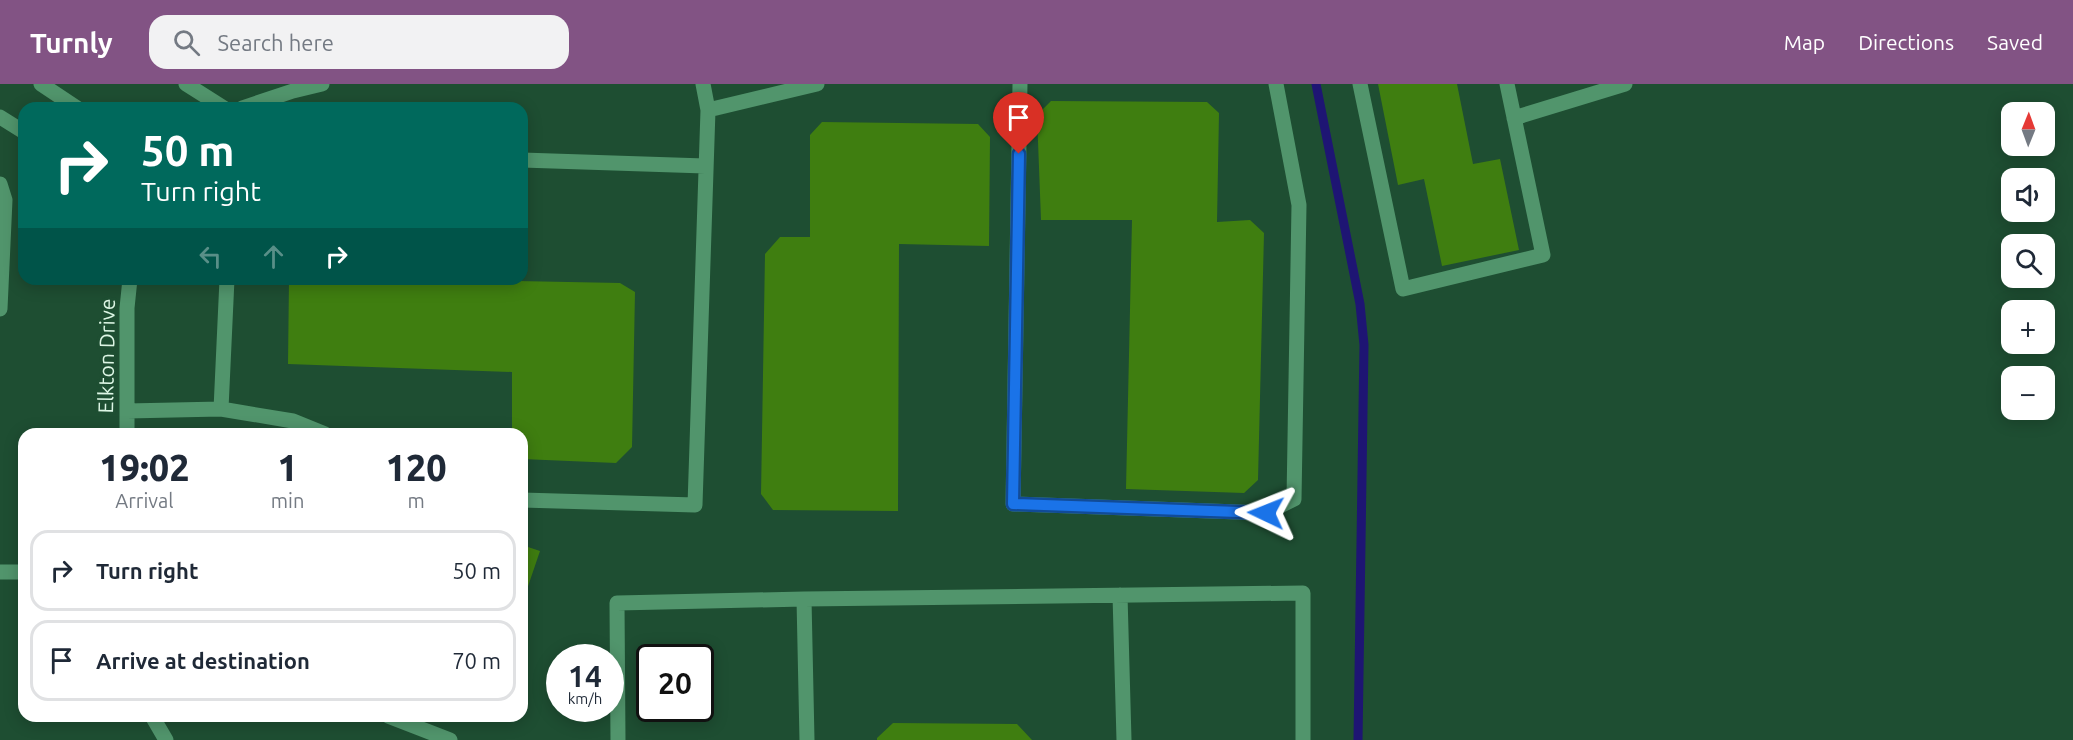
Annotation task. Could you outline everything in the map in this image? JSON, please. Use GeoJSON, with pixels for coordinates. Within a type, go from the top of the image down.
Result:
{"type":"FeatureCollection","features":[{"type":"Feature","properties":{"kind":"street"},"geometry":{"type":"LineString","coordinates":[[41,84],[68,102]]}},
{"type":"Feature","properties":{"kind":"street"},"geometry":{"type":"LineString","coordinates":[[186,84],[214,102]]}},
{"type":"Feature","properties":{"kind":"street"},"geometry":{"type":"LineString","coordinates":[[260,102],[322,84]]}},
{"type":"Feature","properties":{"kind":"street"},"geometry":{"type":"LineString","coordinates":[[528,500],[695,505],[708,110],[703,84]]}},
{"type":"Feature","properties":{"kind":"street"},"geometry":{"type":"LineString","coordinates":[[708,110],[817,84]]}},
{"type":"Feature","properties":{"kind":"street"},"geometry":{"type":"LineString","coordinates":[[1020,84],[1013,504],[1266,513],[1294,499],[1299,205],[1276,84]]}},
{"type":"Feature","properties":{"kind":"street"},"geometry":{"type":"LineString","coordinates":[[1360,84],[1402,289],[1543,255],[1507,84]]}},
{"type":"Feature","properties":{"kind":"street"},"geometry":{"type":"LineString","coordinates":[[1514,118],[1625,84]]}},
{"type":"Feature","properties":{"kind":"street"},"geometry":{"type":"LineString","coordinates":[[0,117],[18,128]]}},
{"type":"Feature","properties":{"kind":"street"},"geometry":{"type":"LineString","coordinates":[[528,160],[705,166]]}},
{"type":"Feature","properties":{"kind":"street"},"geometry":{"type":"LineString","coordinates":[[0,183],[5,200],[0,309]]}},
{"type":"Feature","properties":{"kind":"street","name":"Elkton Drive"},"geometry":{"type":"LineString","coordinates":[[127,428],[127,308],[129,285]]}},
{"type":"Feature","properties":{"kind":"street"},"geometry":{"type":"LineString","coordinates":[[221,409],[227,285]]}},
{"type":"Feature","properties":{"kind":"street"},"geometry":{"type":"LineString","coordinates":[[127,411],[221,409],[293,421],[310,428]]}},
{"type":"Feature","properties":{"kind":"street"},"geometry":{"type":"LineString","coordinates":[[0,572],[18,572]]}},
{"type":"Feature","properties":{"kind":"street"},"geometry":{"type":"LineString","coordinates":[[618,740],[618,603],[1303,593],[1303,740]]}},
{"type":"Feature","properties":{"kind":"street"},"geometry":{"type":"LineString","coordinates":[[1120,595],[1124,740]]}},
{"type":"Feature","properties":{"kind":"street"},"geometry":{"type":"LineString","coordinates":[[804,599],[807,740]]}},
{"type":"Feature","properties":{"kind":"street"},"geometry":{"type":"LineString","coordinates":[[156,722],[166,740]]}},
{"type":"Feature","properties":{"kind":"street"},"geometry":{"type":"LineString","coordinates":[[404,722],[450,740]]}},
{"type":"Feature","properties":{"kind":"building"},"geometry":{"type":"Polygon","coordinates":[[[1378,84],[1457,84],[1473,164],[1500,159],[1519,250],[1442,266],[1424,179],[1398,185],[1378,84]]]}},
{"type":"Feature","properties":{"kind":"building"},"geometry":{"type":"Polygon","coordinates":[[[1051,101],[1207,102],[1219,113],[1217,222],[1250,220],[1264,233],[1258,480],[1244,493],[1126,489],[1132,220],[1041,220],[1037,115],[1051,101]]]}},
{"type":"Feature","properties":{"kind":"building"},"geometry":{"type":"Polygon","coordinates":[[[822,122],[978,124],[990,137],[989,246],[899,244],[898,511],[773,510],[761,494],[765,254],[780,237],[810,237],[810,135],[822,122]]]}},
{"type":"Feature","properties":{"kind":"building"},"geometry":{"type":"Polygon","coordinates":[[[528,281],[620,283],[635,292],[632,447],[616,463],[528,459],[528,428],[512,428],[512,372],[288,364],[289,285],[528,285],[528,281]]]}},
{"type":"Feature","properties":{"kind":"building"},"geometry":{"type":"Polygon","coordinates":[[[528,547],[540,551],[528,586],[528,547]]]}},
{"type":"Feature","properties":{"kind":"building"},"geometry":{"type":"Polygon","coordinates":[[[893,723],[1017,724],[1032,740],[877,740],[893,723]]]}},
{"type":"Feature","properties":{"kind":"waterway"},"geometry":{"type":"LineString","coordinates":[[1316,84],[1360,304],[1364,345],[1358,740]]}},
{"type":"Feature","properties":{"kind":"route"},"geometry":{"type":"LineString","coordinates":[[1019,154],[1013,504],[1266,513]]}}]}
